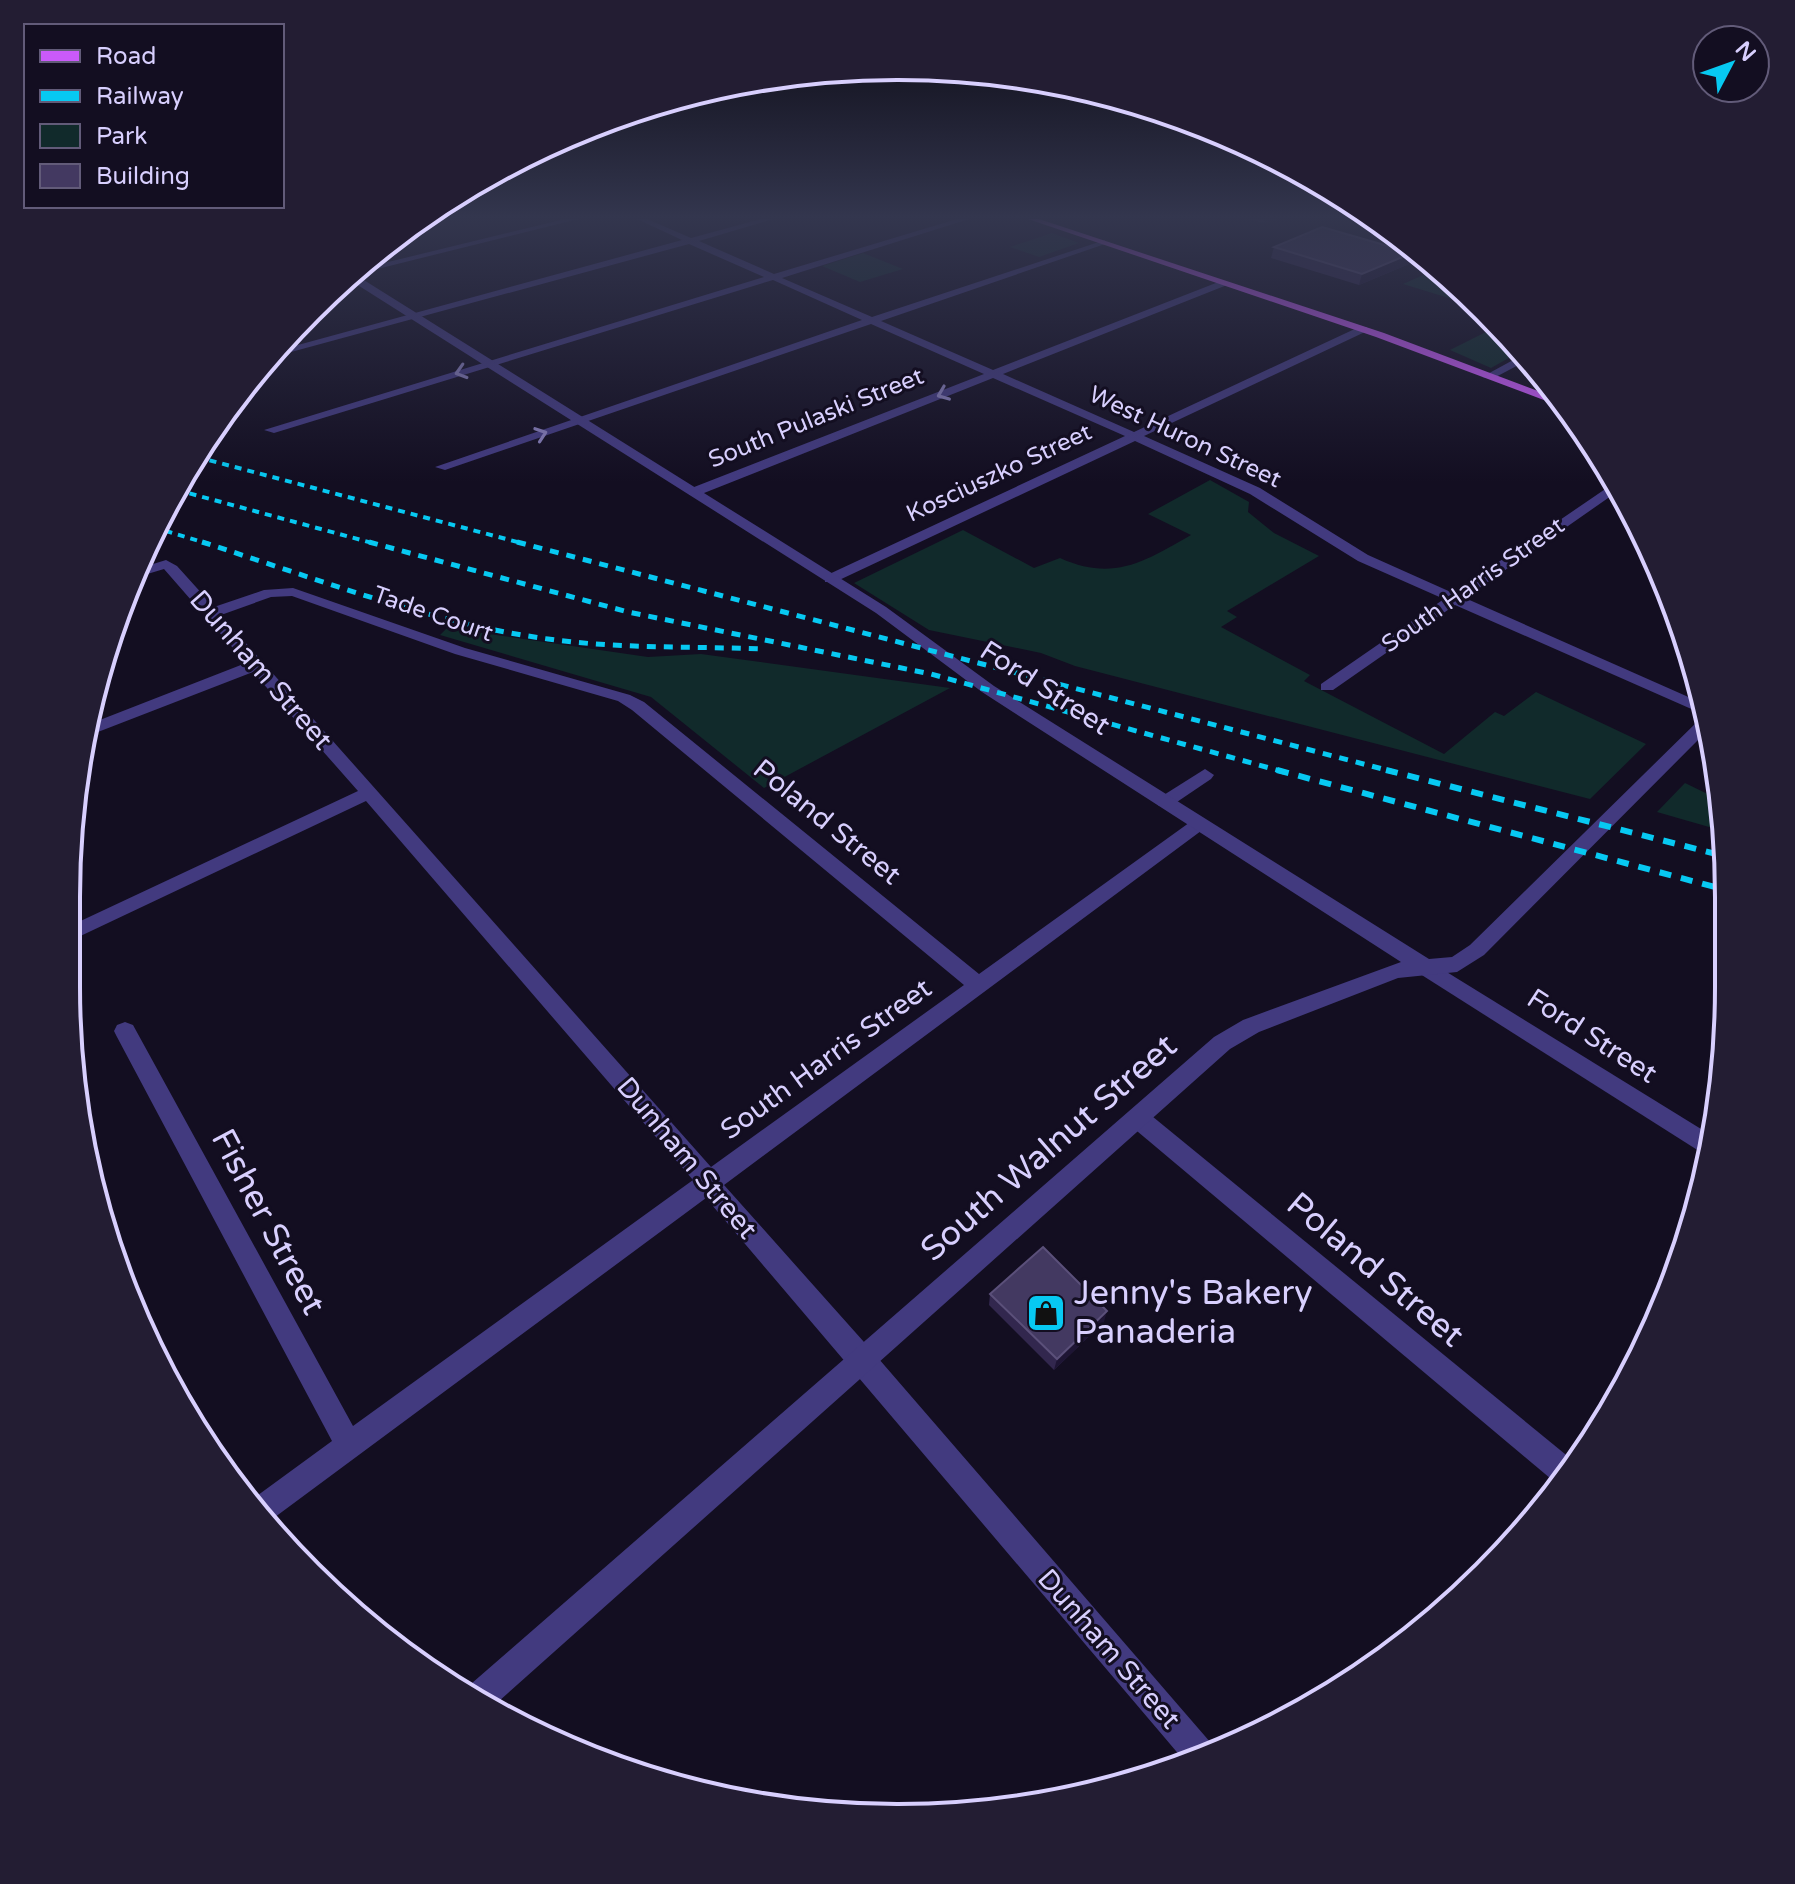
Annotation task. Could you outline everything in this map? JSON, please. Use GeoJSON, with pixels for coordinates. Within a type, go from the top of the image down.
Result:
{"type":"FeatureCollection","features":[{"type":"Feature","properties":{"kind":"main road"},"geometry":{"type":"LineString","coordinates":[[1296,307],[1544,398]]}},
{"type":"Feature","properties":{"kind":"street","name":"Ford Street"},"geometry":{"type":"LineString","coordinates":[[400,307],[881,610],[988,689],[1700,1141]]}},
{"type":"Feature","properties":{"kind":"street"},"geometry":{"type":"LineString","coordinates":[[290,350],[448,307]]}},
{"type":"Feature","properties":{"kind":"street"},"geometry":{"type":"LineString","coordinates":[[270,430],[675,307]]}},
{"type":"Feature","properties":{"kind":"street","name":"West Huron Street"},"geometry":{"type":"LineString","coordinates":[[841,307],[1255,491],[1341,547],[1691,704]]}},
{"type":"Feature","properties":{"kind":"street"},"geometry":{"type":"LineString","coordinates":[[441,467],[914,307]]}},
{"type":"Feature","properties":{"kind":"street","name":"South Pulaski Street"},"geometry":{"type":"LineString","coordinates":[[694,492],[1163,307]]}},
{"type":"Feature","properties":{"kind":"street","name":"Kosciuszko Street"},"geometry":{"type":"LineString","coordinates":[[830,579],[1363,329]]}},
{"type":"Feature","properties":{"kind":"street"},"geometry":{"type":"LineString","coordinates":[[1488,377],[1516,362]]}},
{"type":"Feature","properties":{"kind":"street","name":"South Harris Street"},"geometry":{"type":"LineString","coordinates":[[1327,687],[1607,492]]}},
{"type":"Feature","properties":{"kind":"street","name":"Dunham Street"},"geometry":{"type":"LineString","coordinates":[[149,569],[166,564],[212,613],[680,1145],[707,1183],[1195,1748]]}},
{"type":"Feature","properties":{"kind":"street","name":"Tade Court"},"geometry":{"type":"LineString","coordinates":[[212,613],[269,593],[293,592],[460,651],[624,698],[638,706]]}},
{"type":"Feature","properties":{"kind":"street"},"geometry":{"type":"LineString","coordinates":[[99,727],[256,665]]}},
{"type":"Feature","properties":{"kind":"street","name":"Poland Street"},"geometry":{"type":"LineString","coordinates":[[638,706],[978,985]]}},
{"type":"Feature","properties":{"kind":"street","name":"South Walnut Street"},"geometry":{"type":"LineString","coordinates":[[485,1692],[1222,1043],[1251,1026],[1396,970],[1457,964],[1477,950],[1697,731]]}},
{"type":"Feature","properties":{"kind":"street"},"geometry":{"type":"LineString","coordinates":[[1165,802],[1205,775]]}},
{"type":"Feature","properties":{"kind":"street"},"geometry":{"type":"LineString","coordinates":[[80,929],[369,793]]}},
{"type":"Feature","properties":{"kind":"street","name":"South Harris Street"},"geometry":{"type":"LineString","coordinates":[[267,1506],[1199,824]]}},
{"type":"Feature","properties":{"kind":"street","name":"Fisher Street"},"geometry":{"type":"LineString","coordinates":[[125,1031],[349,1446]]}},
{"type":"Feature","properties":{"kind":"street","name":"Poland Street"},"geometry":{"type":"LineString","coordinates":[[1139,1119],[1558,1467]]}},
{"type":"Feature","properties":{"kind":"green space"},"geometry":{"type":"Polygon","coordinates":[[[1487,331],[1511,357],[1491,368],[1450,350],[1487,331]]]}},
{"type":"Feature","properties":{"kind":"green space"},"geometry":{"type":"Polygon","coordinates":[[[1210,480],[1249,502],[1248,512],[1274,533],[1319,556],[1227,611],[1237,617],[1221,627],[1310,675],[1304,681],[1444,754],[1495,712],[1504,716],[1536,692],[1646,744],[1590,799],[1075,666],[1041,653],[929,630],[854,583],[963,530],[1034,568],[1060,558],[1096,568],[1128,566],[1191,535],[1148,514],[1210,480]]]}},
{"type":"Feature","properties":{"kind":"green space"},"geometry":{"type":"Polygon","coordinates":[[[447,628],[648,657],[701,654],[950,688],[764,788],[651,697],[440,635],[447,628]]]}},
{"type":"Feature","properties":{"kind":"green space"},"geometry":{"type":"Polygon","coordinates":[[[1685,783],[1708,794],[1711,828],[1657,812],[1685,783]]]}},
{"type":"Feature","properties":{"kind":"building","name":"Jenny's Bakery Panaderia"},"geometry":{"type":"Polygon","coordinates":[[[1043,1247],[1107,1311],[1057,1359],[990,1294],[1043,1247]]]}},
{"type":"Feature","properties":{"kind":"railway"},"geometry":{"type":"LineString","coordinates":[[208,460],[525,544]]}},
{"type":"Feature","properties":{"kind":"railway"},"geometry":{"type":"LineString","coordinates":[[188,493],[376,544]]}},
{"type":"Feature","properties":{"kind":"railway"},"geometry":{"type":"LineString","coordinates":[[167,531],[209,544]]}},
{"type":"Feature","properties":{"kind":"railway"},"geometry":{"type":"LineString","coordinates":[[202,542],[416,611],[504,632],[601,644],[761,649]]}},
{"type":"Feature","properties":{"kind":"railway"},"geometry":{"type":"LineString","coordinates":[[369,542],[628,612],[931,674],[1284,772]]}},
{"type":"Feature","properties":{"kind":"railway"},"geometry":{"type":"LineString","coordinates":[[517,542],[1394,772]]}},
{"type":"Feature","properties":{"kind":"railway"},"geometry":{"type":"LineString","coordinates":[[1277,770],[1715,887]]}},
{"type":"Feature","properties":{"kind":"railway"},"geometry":{"type":"LineString","coordinates":[[1386,770],[1713,853]]}},
{"type":"Feature","properties":{"kind":"place","name":"Jenny's Bakery Panaderia"},"geometry":{"type":"Point","coordinates":[1046,1313]}}]}
